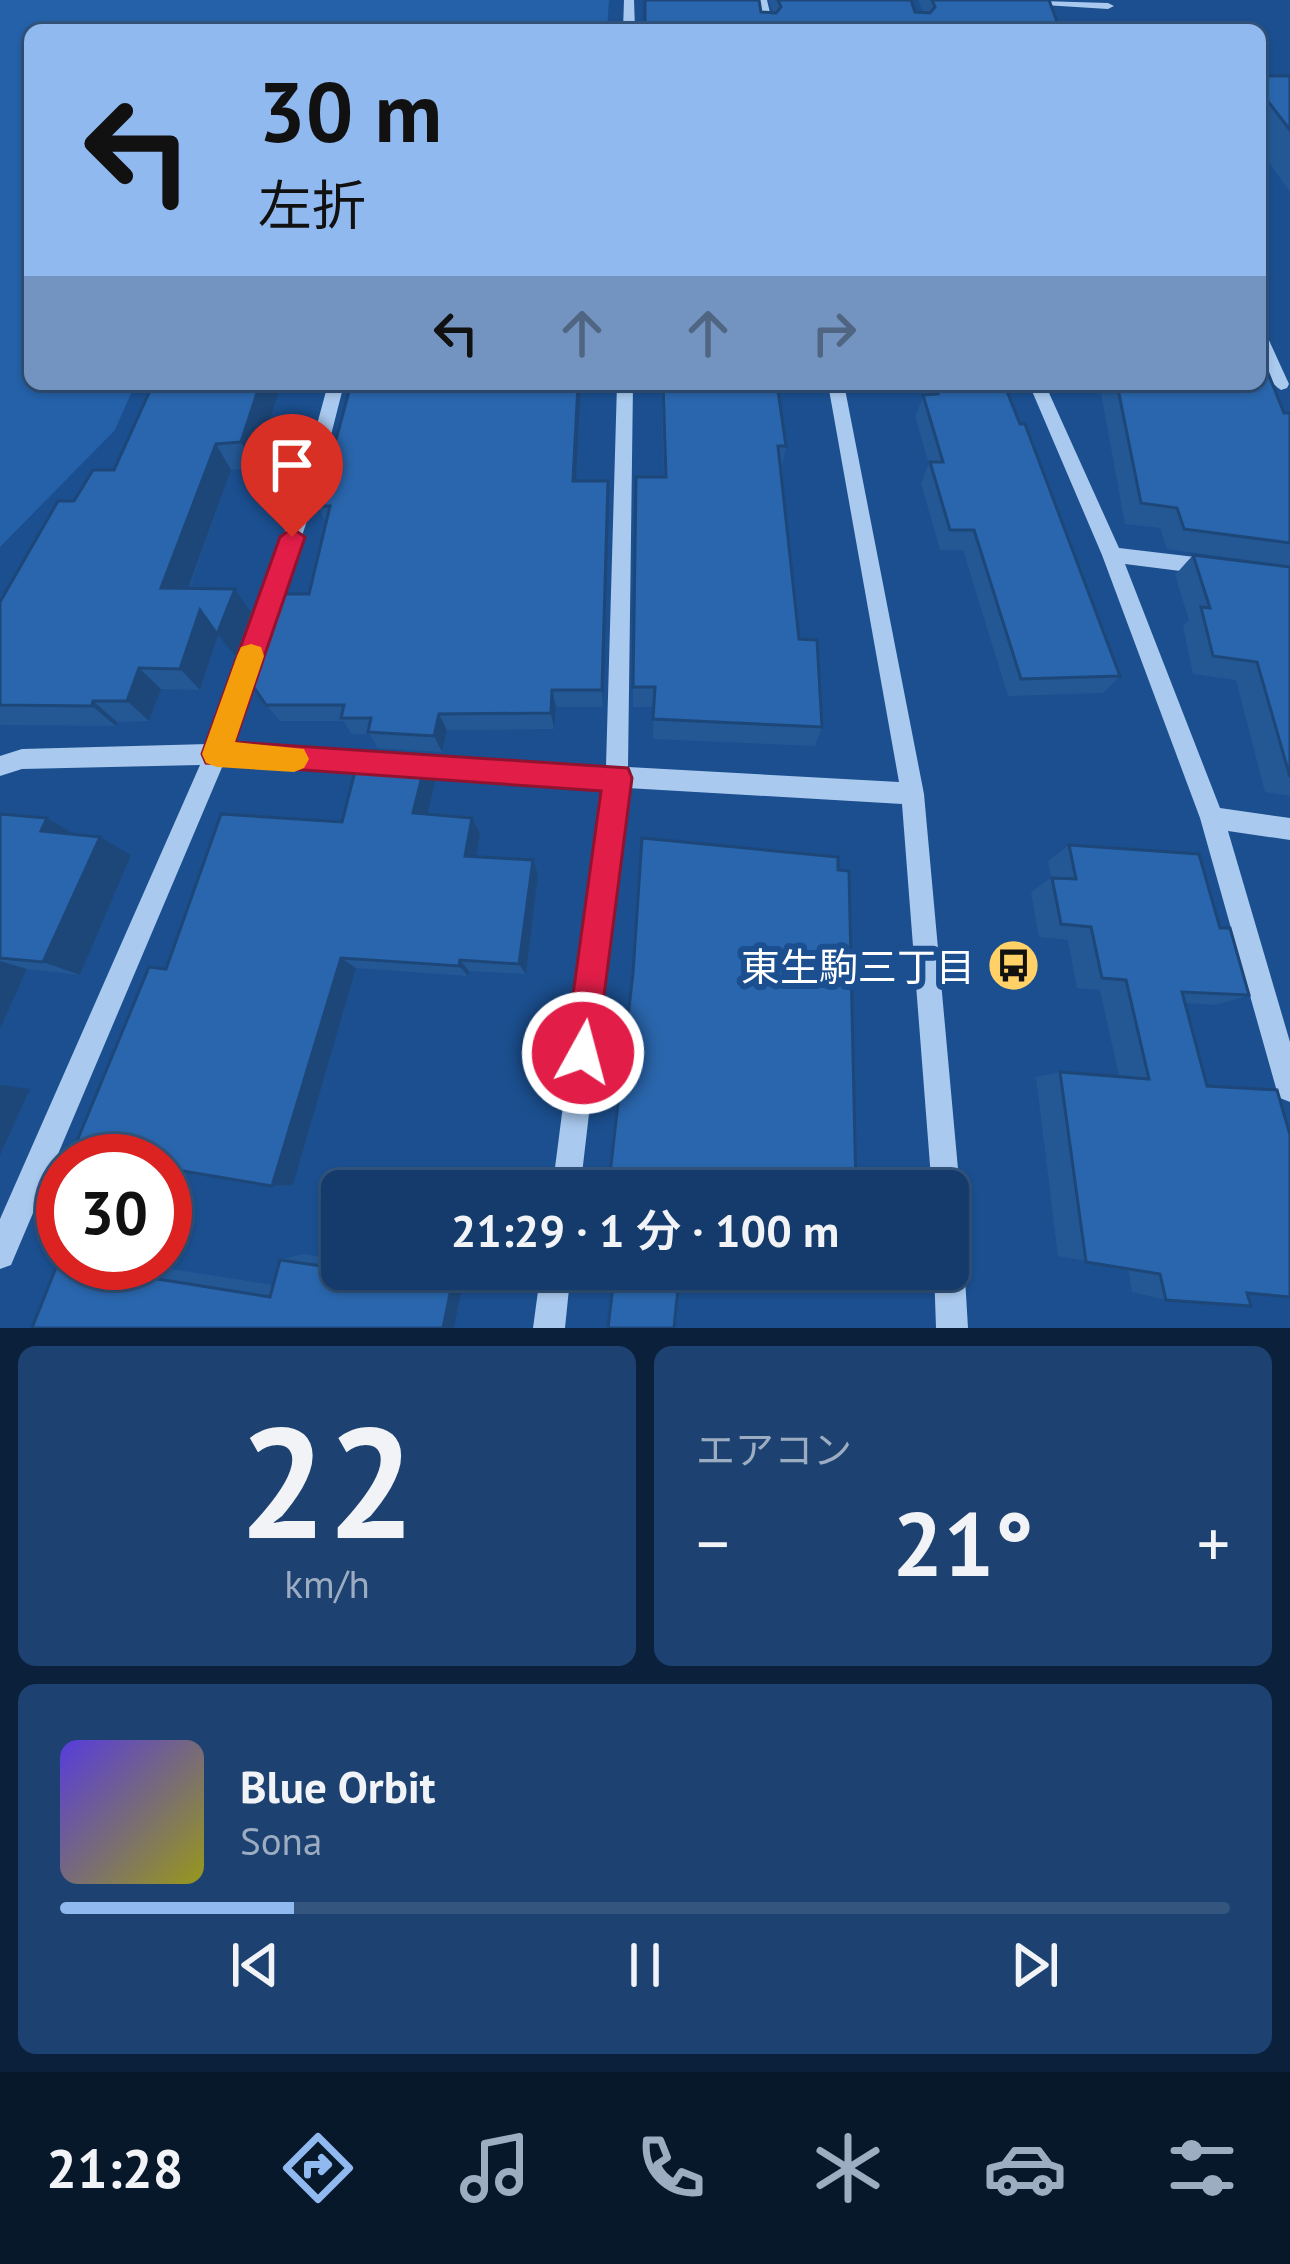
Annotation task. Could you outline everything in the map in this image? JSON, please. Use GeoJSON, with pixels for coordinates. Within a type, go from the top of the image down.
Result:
{"type":"FeatureCollection","features":[{"type":"Feature","properties":{"kind":"street"},"geometry":{"type":"LineString","coordinates":[[1010,0],[1109,8]]}},
{"type":"Feature","properties":{"kind":"street"},"geometry":{"type":"LineString","coordinates":[[1266,349],[1286,384]]}},
{"type":"Feature","properties":{"kind":"street"},"geometry":{"type":"LineString","coordinates":[[0,1254],[217,754],[307,494],[334,390]]}},
{"type":"Feature","properties":{"kind":"street"},"geometry":{"type":"LineString","coordinates":[[569,1170],[617,778],[625,390]]}},
{"type":"Feature","properties":{"kind":"street"},"geometry":{"type":"LineString","coordinates":[[837,390],[913,794],[944,1170]]}},
{"type":"Feature","properties":{"kind":"street"},"geometry":{"type":"LineString","coordinates":[[1040,390],[1112,555],[1212,818],[1290,1088]]}},
{"type":"Feature","properties":{"kind":"street"},"geometry":{"type":"LineString","coordinates":[[1112,555],[1223,569]]}},
{"type":"Feature","properties":{"kind":"street"},"geometry":{"type":"LineString","coordinates":[[0,766],[22,759],[217,754],[913,794]]}},
{"type":"Feature","properties":{"kind":"street"},"geometry":{"type":"LineString","coordinates":[[1212,818],[1290,829]]}},
{"type":"Feature","properties":{"kind":"street"},"geometry":{"type":"LineString","coordinates":[[548,1328],[553,1290]]}},
{"type":"Feature","properties":{"kind":"street"},"geometry":{"type":"LineString","coordinates":[[950,1290],[952,1328]]}},
{"type":"Feature","properties":{"kind":"shaded area"},"geometry":{"type":"Polygon","coordinates":[[[0,0],[609,0],[607,24],[24,24],[24,390],[132,390],[115,430],[0,547],[0,0]]]}},
{"type":"Feature","properties":{"kind":"building"},"geometry":{"type":"Polygon","coordinates":[[[645,0],[759,0],[761,12],[776,13],[781,7],[778,0],[911,0],[915,12],[930,13],[935,7],[932,0],[1049,0],[1058,24],[645,24],[645,0]]]}},
{"type":"Feature","properties":{"kind":"building"},"geometry":{"type":"Polygon","coordinates":[[[1266,76],[1290,76],[1290,130],[1266,99],[1266,76]]]}},
{"type":"Feature","properties":{"kind":"building"},"geometry":{"type":"Polygon","coordinates":[[[1266,368],[1284,413],[1290,413],[1290,543],[1184,529],[1177,508],[1141,503],[1118,390],[1266,390],[1266,368]]]}},
{"type":"Feature","properties":{"kind":"building"},"geometry":{"type":"Polygon","coordinates":[[[150,390],[258,390],[241,442],[216,444],[161,588],[235,589],[217,634],[200,610],[180,669],[139,668],[127,701],[93,701],[92,706],[0,705],[0,602],[58,501],[74,501],[93,470],[114,470],[150,390]]]}},
{"type":"Feature","properties":{"kind":"building"},"geometry":{"type":"Polygon","coordinates":[[[349,390],[578,390],[573,481],[608,481],[602,690],[552,690],[551,713],[439,714],[434,736],[368,732],[371,718],[341,718],[344,705],[266,705],[240,667],[268,594],[309,594],[330,506],[318,506],[349,390]]]}},
{"type":"Feature","properties":{"kind":"building"},"geometry":{"type":"Polygon","coordinates":[[[663,390],[778,390],[786,446],[778,446],[799,639],[817,640],[822,727],[653,719],[655,687],[633,687],[636,477],[666,477],[663,390]]]}},
{"type":"Feature","properties":{"kind":"building"},"geometry":{"type":"Polygon","coordinates":[[[937,390],[1006,390],[1020,424],[1025,424],[1120,676],[1021,679],[974,530],[950,530],[930,462],[943,462],[923,395],[938,394],[937,390]]]}},
{"type":"Feature","properties":{"kind":"building"},"geometry":{"type":"Polygon","coordinates":[[[1193,555],[1290,567],[1290,777],[1257,662],[1213,656],[1201,607],[1210,608],[1193,555]]]}},
{"type":"Feature","properties":{"kind":"building"},"geometry":{"type":"Polygon","coordinates":[[[358,760],[425,764],[413,813],[472,818],[465,856],[533,860],[519,964],[460,960],[459,966],[341,958],[272,1186],[192,1173],[192,1134],[80,1134],[149,967],[166,969],[221,814],[342,822],[358,760]]]}},
{"type":"Feature","properties":{"kind":"building"},"geometry":{"type":"Polygon","coordinates":[[[0,814],[47,818],[41,831],[100,837],[43,962],[0,958],[0,814]]]}},
{"type":"Feature","properties":{"kind":"building"},"geometry":{"type":"Polygon","coordinates":[[[642,838],[838,857],[838,870],[849,871],[856,1170],[610,1170],[633,973],[642,838]]]}},
{"type":"Feature","properties":{"kind":"building"},"geometry":{"type":"Polygon","coordinates":[[[1069,845],[1199,854],[1220,928],[1230,928],[1249,995],[1182,992],[1207,1086],[1277,1090],[1290,1135],[1290,1297],[1247,1293],[1251,1306],[1166,1300],[1160,1274],[1086,1262],[1060,1072],[1149,1079],[1126,980],[1102,978],[1091,927],[1061,924],[1052,878],[1076,879],[1069,845]]]}},
{"type":"Feature","properties":{"kind":"building"},"geometry":{"type":"Polygon","coordinates":[[[280,1260],[321,1266],[321,1290],[451,1290],[443,1328],[32,1328],[47,1290],[192,1290],[192,1284],[270,1297],[280,1260]]]}},
{"type":"Feature","properties":{"kind":"building"},"geometry":{"type":"Polygon","coordinates":[[[613,1290],[678,1290],[674,1328],[608,1328],[613,1290]]]}},
{"type":"Feature","properties":{"kind":"slow traffic"},"geometry":{"type":"LineString","coordinates":[[251,656],[217,754],[294,759]]}},
{"type":"Feature","properties":{"kind":"place","name":"東生駒三丁目"},"geometry":{"type":"Point","coordinates":[1014,966]}},
{"type":"Feature","properties":{"kind":"route"},"geometry":{"type":"LineString","coordinates":[[292,537],[217,754],[617,778],[583,1053]]}}]}
